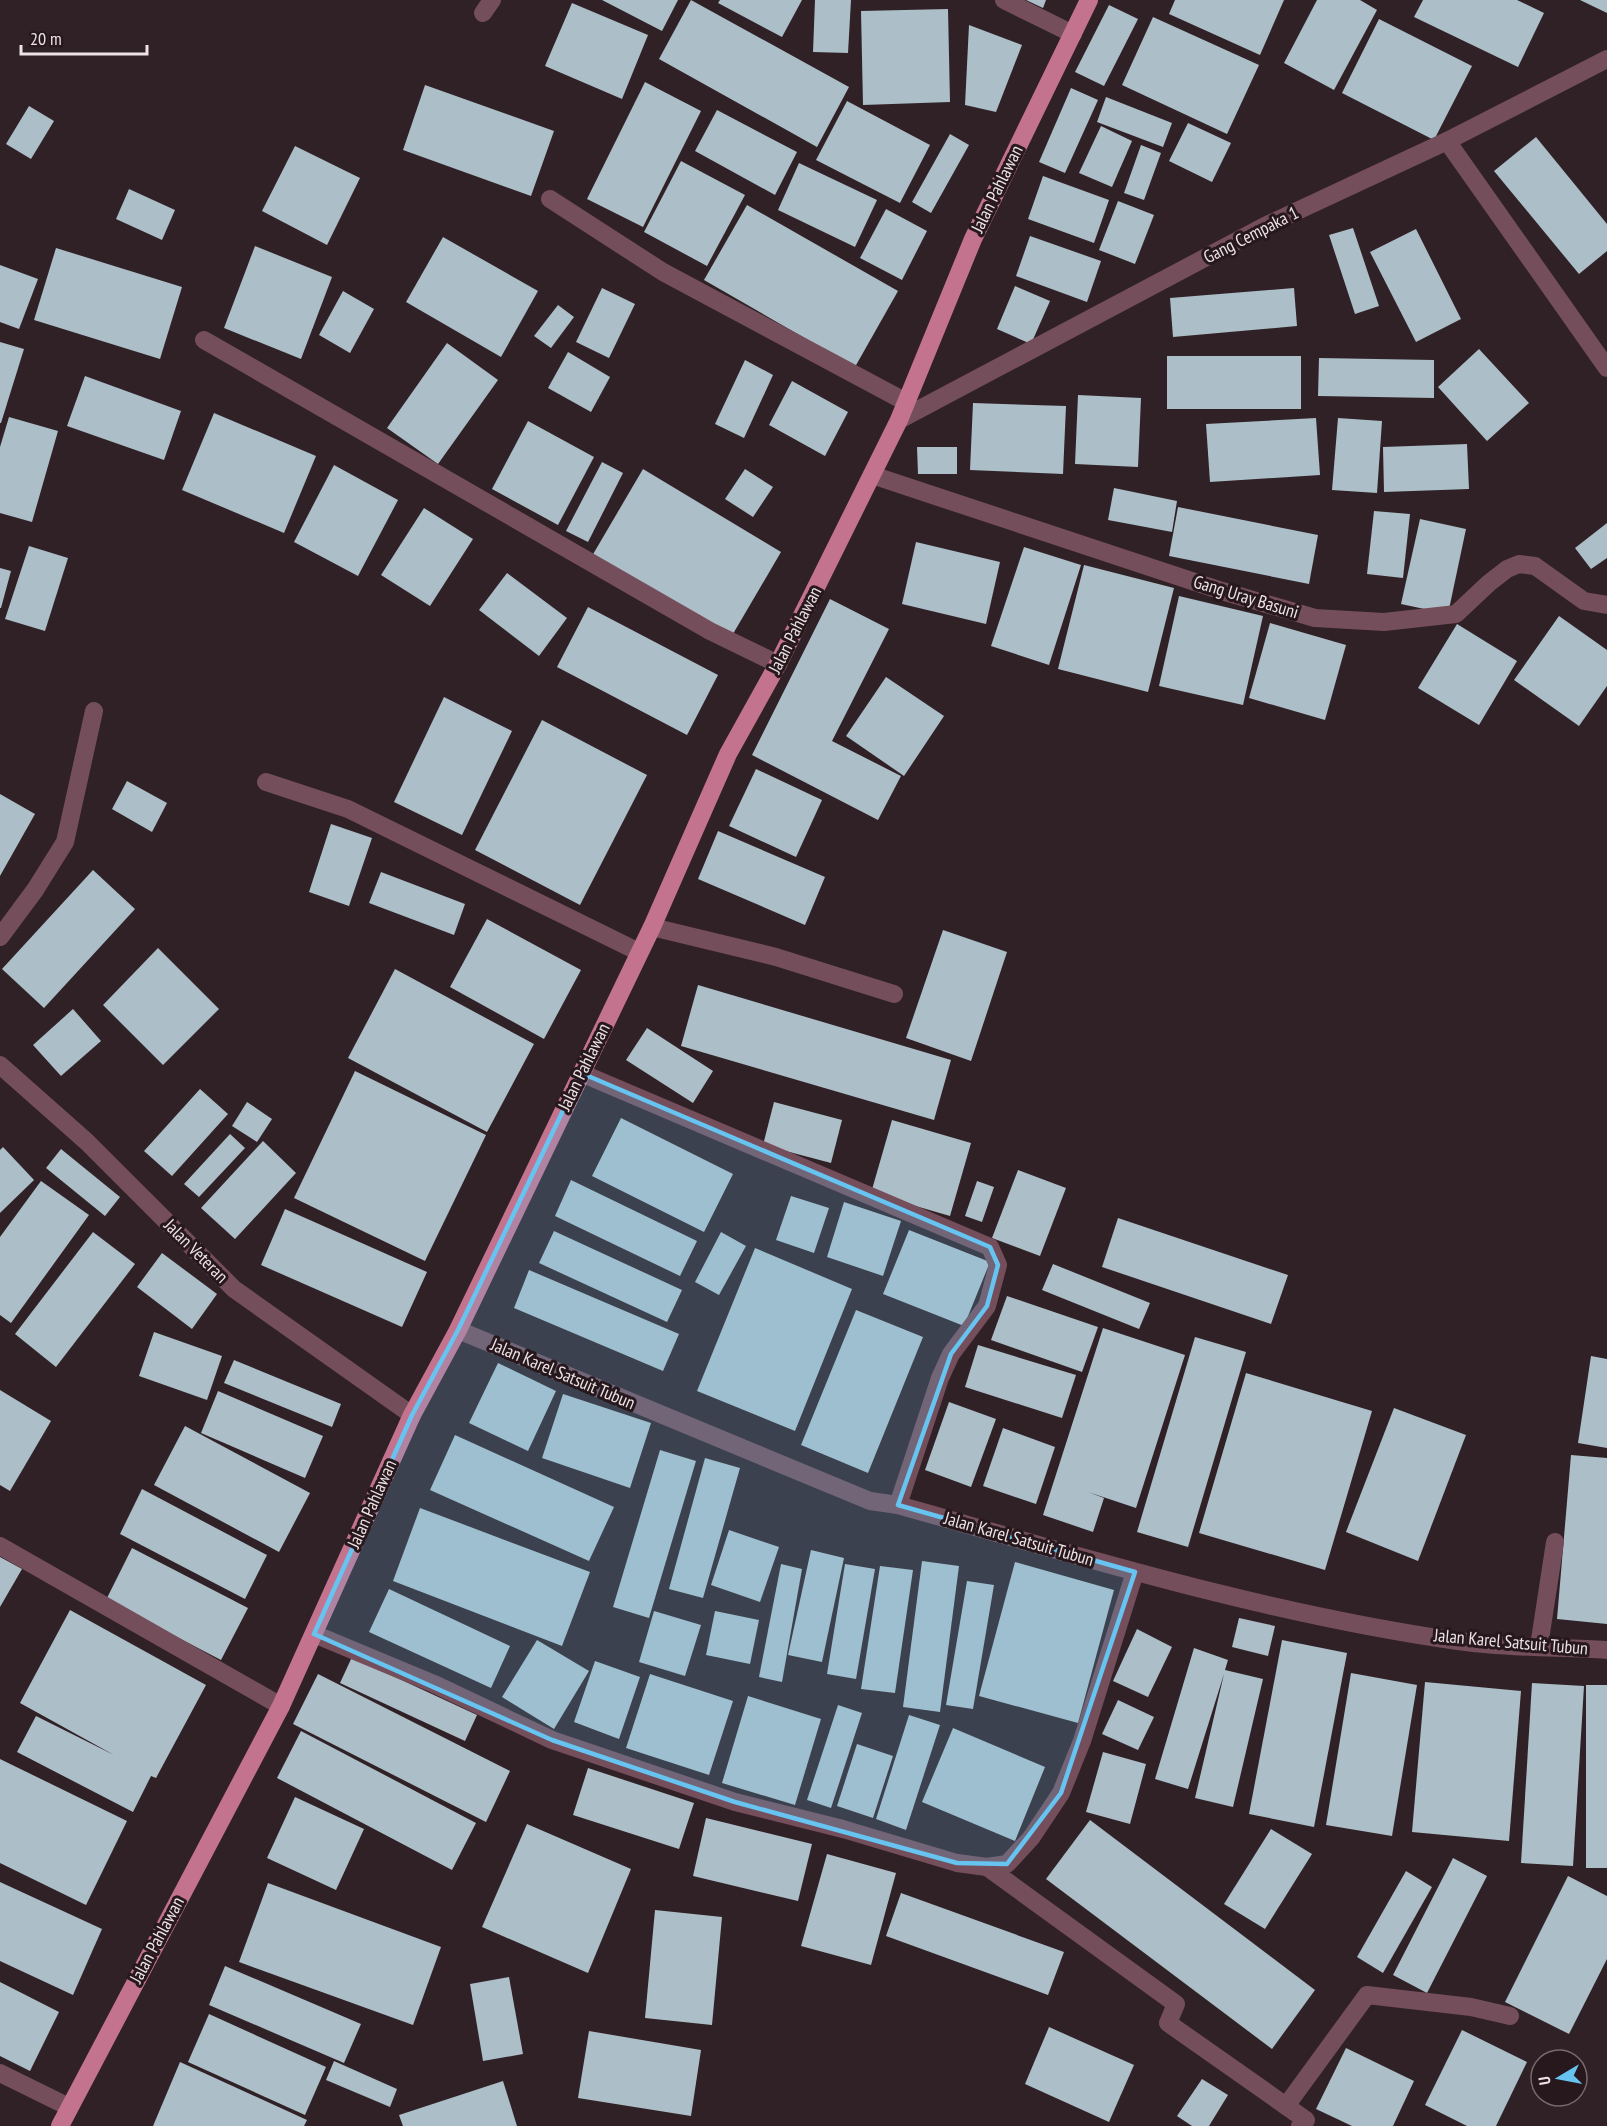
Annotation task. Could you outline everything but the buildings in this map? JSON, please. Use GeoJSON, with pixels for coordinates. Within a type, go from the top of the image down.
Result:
{"type":"FeatureCollection","features":[{"type":"Feature","properties":{"kind":"main road","name":"Jalan Pahlawan"},"geometry":{"type":"LineString","coordinates":[[60,2126],[281,1706],[412,1415],[458,1330],[652,927],[728,754],[778,664],[899,420],[973,239],[1089,0]]}},
{"type":"Feature","properties":{"kind":"street"},"geometry":{"type":"LineString","coordinates":[[1004,0],[1072,34]]}},
{"type":"Feature","properties":{"kind":"street","name":"Gang Cempaka 1"},"geometry":{"type":"LineString","coordinates":[[899,420],[1265,226],[1448,141],[1607,59]]}},
{"type":"Feature","properties":{"kind":"street"},"geometry":{"type":"LineString","coordinates":[[1448,141],[1607,368]]}},
{"type":"Feature","properties":{"kind":"street"},"geometry":{"type":"LineString","coordinates":[[550,199],[663,272],[906,402]]}},
{"type":"Feature","properties":{"kind":"street"},"geometry":{"type":"LineString","coordinates":[[204,340],[710,631],[778,664]]}},
{"type":"Feature","properties":{"kind":"street","name":"Gang Uray Basuni"},"geometry":{"type":"LineString","coordinates":[[872,475],[1222,591],[1315,618],[1384,622],[1456,614],[1489,583],[1507,569],[1519,564],[1535,566],[1584,601],[1607,605]]}},
{"type":"Feature","properties":{"kind":"street"},"geometry":{"type":"LineString","coordinates":[[0,937],[35,890],[64,842],[94,711]]}},
{"type":"Feature","properties":{"kind":"street"},"geometry":{"type":"LineString","coordinates":[[266,782],[348,809],[639,952]]}},
{"type":"Feature","properties":{"kind":"street"},"geometry":{"type":"LineString","coordinates":[[652,927],[776,957],[894,994]]}},
{"type":"Feature","properties":{"kind":"street","name":"Jalan Veteran"},"geometry":{"type":"LineString","coordinates":[[0,1065],[87,1142],[234,1288],[412,1415]]}},
{"type":"Feature","properties":{"kind":"street"},"geometry":{"type":"LineString","coordinates":[[581,1073],[990,1247],[998,1264],[987,1306],[951,1354],[940,1378],[898,1505]]}},
{"type":"Feature","properties":{"kind":"street","name":"Jalan Karel Satsuit Tubun"},"geometry":{"type":"LineString","coordinates":[[458,1330],[870,1501],[898,1505],[1135,1572],[1360,1624],[1460,1641],[1607,1650]]}},
{"type":"Feature","properties":{"kind":"street"},"geometry":{"type":"LineString","coordinates":[[1539,1646],[1556,1542]]}},
{"type":"Feature","properties":{"kind":"street"},"geometry":{"type":"LineString","coordinates":[[0,1546],[281,1706]]}},
{"type":"Feature","properties":{"kind":"street"},"geometry":{"type":"LineString","coordinates":[[314,1634],[434,1684],[563,1743],[735,1802],[843,1829],[957,1863],[987,1867],[1007,1864],[1031,1838],[1061,1793],[1082,1741],[1135,1572]]}},
{"type":"Feature","properties":{"kind":"street"},"geometry":{"type":"LineString","coordinates":[[987,1867],[1176,2004],[1168,2023],[1306,2120],[1300,2126]]}},
{"type":"Feature","properties":{"kind":"street"},"geometry":{"type":"LineString","coordinates":[[1286,2106],[1367,1995],[1470,2007],[1510,2016]]}},
{"type":"Feature","properties":{"kind":"street"},"geometry":{"type":"LineString","coordinates":[[0,2073],[69,2107]]}},
{"type":"Feature","properties":{"kind":"highlighted area"},"geometry":{"type":"Polygon","coordinates":[[[581,1073],[990,1247],[998,1265],[987,1306],[951,1354],[898,1505],[1135,1572],[1061,1793],[1007,1864],[957,1863],[735,1802],[552,1740],[314,1634],[412,1415],[458,1330],[581,1073]]]}}]}
